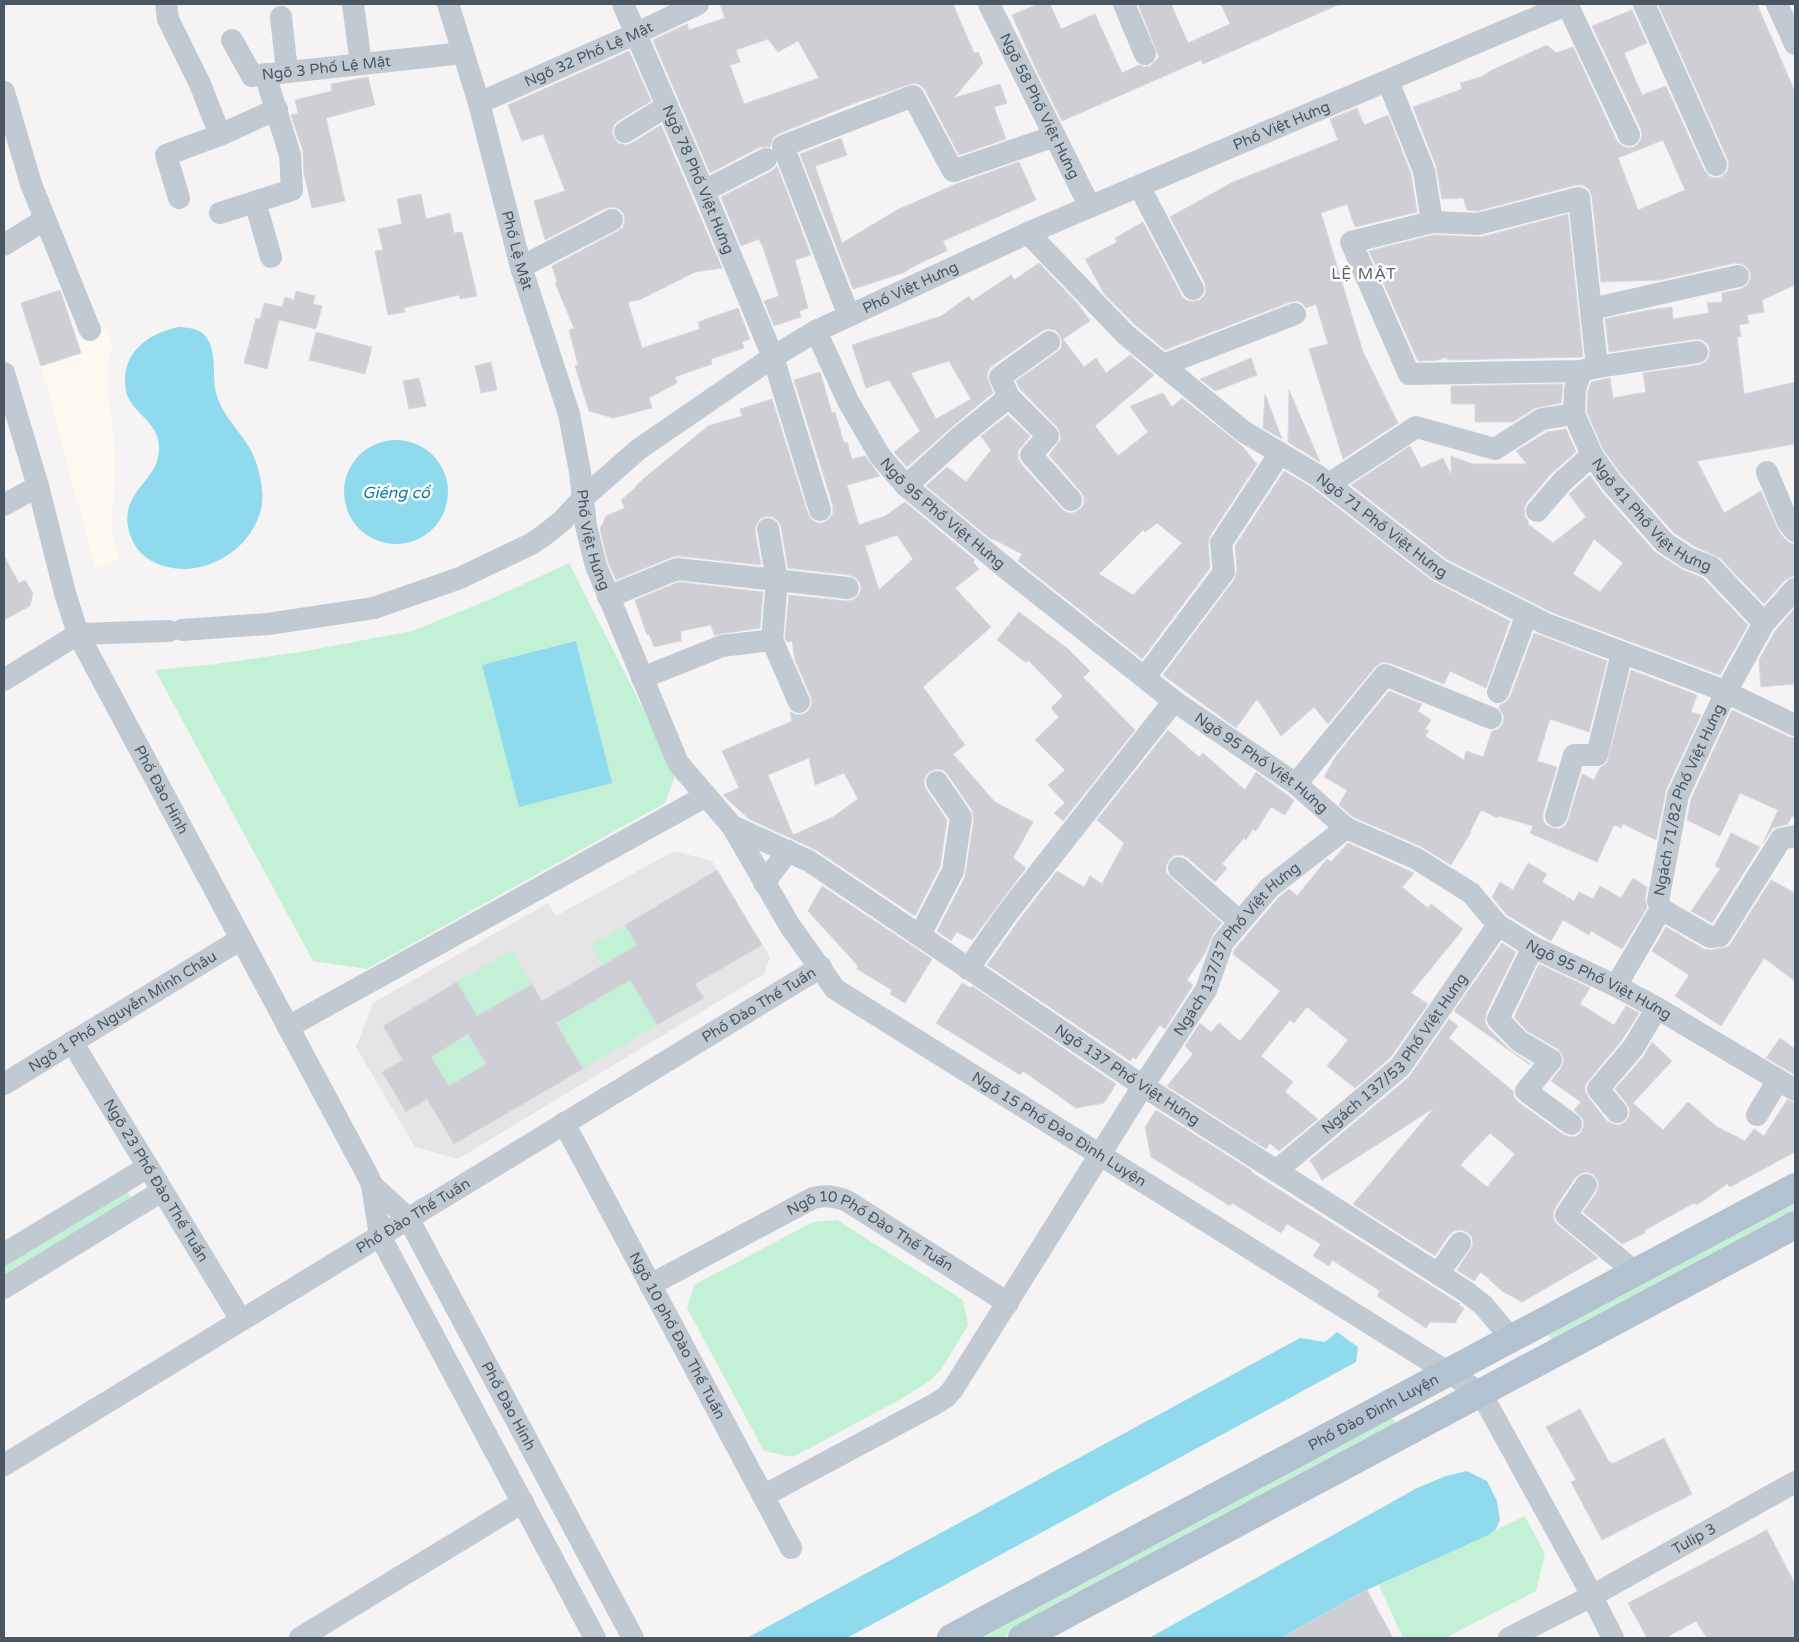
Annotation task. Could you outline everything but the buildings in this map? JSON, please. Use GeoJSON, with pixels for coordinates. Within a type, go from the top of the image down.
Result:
{"type":"FeatureCollection","features":[{"type":"Feature","properties":{"kind":"main road","name":"Phố Đào Đình Luyện"},"geometry":{"type":"LineString","coordinates":[[951,1638],[1795,1187]]}},
{"type":"Feature","properties":{"kind":"main road"},"geometry":{"type":"LineString","coordinates":[[1022,1638],[1795,1225]]}},
{"type":"Feature","properties":{"kind":"street"},"geometry":{"type":"LineString","coordinates":[[166,4],[168,19],[200,84],[220,135]]}},
{"type":"Feature","properties":{"kind":"street"},"geometry":{"type":"LineString","coordinates":[[353,4],[361,64]]}},
{"type":"Feature","properties":{"kind":"street","name":"Phố Lệ Mật"},"geometry":{"type":"LineString","coordinates":[[448,4],[479,103],[521,267],[569,414],[578,454],[582,498]]}},
{"type":"Feature","properties":{"kind":"street","name":"Ngõ 78 Phố Việt Hưng"},"geometry":{"type":"LineString","coordinates":[[623,4],[704,191],[772,357],[820,510]]}},
{"type":"Feature","properties":{"kind":"street","name":"Ngõ 32 Phố Lệ Mật"},"geometry":{"type":"LineString","coordinates":[[479,103],[698,4]]}},
{"type":"Feature","properties":{"kind":"street","name":"Ngõ 58 Phố Việt Hưng"},"geometry":{"type":"LineString","coordinates":[[991,4],[1090,207]]}},
{"type":"Feature","properties":{"kind":"street"},"geometry":{"type":"LineString","coordinates":[[1124,4],[1145,54]]}},
{"type":"Feature","properties":{"kind":"street"},"geometry":{"type":"LineString","coordinates":[[1568,4],[1629,135]]}},
{"type":"Feature","properties":{"kind":"street","name":"Phố Việt Hưng"},"geometry":{"type":"LineString","coordinates":[[706,796],[678,762],[608,597],[589,545],[582,498],[639,449],[772,357],[816,331],[1028,233],[1568,4]]}},
{"type":"Feature","properties":{"kind":"street"},"geometry":{"type":"LineString","coordinates":[[1644,4],[1716,165]]}},
{"type":"Feature","properties":{"kind":"street"},"geometry":{"type":"LineString","coordinates":[[1777,4],[1795,44]]}},
{"type":"Feature","properties":{"kind":"street"},"geometry":{"type":"LineString","coordinates":[[281,17],[287,71]]}},
{"type":"Feature","properties":{"kind":"street"},"geometry":{"type":"LineString","coordinates":[[232,40],[252,76],[265,74]]}},
{"type":"Feature","properties":{"kind":"street","name":"Ngõ 3 Phố Lệ Mật"},"geometry":{"type":"LineString","coordinates":[[220,213],[292,190],[290,155],[265,74],[463,53]]}},
{"type":"Feature","properties":{"kind":"street"},"geometry":{"type":"LineString","coordinates":[[1388,81],[1424,171],[1432,222]]}},
{"type":"Feature","properties":{"kind":"street"},"geometry":{"type":"LineString","coordinates":[[4,92],[31,184],[44,220],[90,330]]}},
{"type":"Feature","properties":{"kind":"street"},"geometry":{"type":"LineString","coordinates":[[848,316],[783,146],[913,96],[953,171],[1055,136]]}},
{"type":"Feature","properties":{"kind":"street"},"geometry":{"type":"LineString","coordinates":[[624,132],[667,106]]}},
{"type":"Feature","properties":{"kind":"street"},"geometry":{"type":"LineString","coordinates":[[179,198],[166,155],[220,135],[277,109]]}},
{"type":"Feature","properties":{"kind":"street"},"geometry":{"type":"LineString","coordinates":[[704,191],[766,159]]}},
{"type":"Feature","properties":{"kind":"street"},"geometry":{"type":"LineString","coordinates":[[1139,186],[1193,289]]}},
{"type":"Feature","properties":{"kind":"street","name":"Ngõ 41 Phố Việt Hưng"},"geometry":{"type":"LineString","coordinates":[[1589,369],[1408,374],[1351,242],[1432,222],[1478,224],[1579,198],[1591,309],[1589,369],[1575,388],[1574,414],[1592,455],[1611,482],[1665,543],[1688,558],[1711,567],[1764,623]]}},
{"type":"Feature","properties":{"kind":"street"},"geometry":{"type":"LineString","coordinates":[[255,202],[271,257]]}},
{"type":"Feature","properties":{"kind":"street"},"geometry":{"type":"LineString","coordinates":[[4,245],[44,220]]}},
{"type":"Feature","properties":{"kind":"street"},"geometry":{"type":"LineString","coordinates":[[521,267],[612,220]]}},
{"type":"Feature","properties":{"kind":"street","name":"Ngõ 71 Phố Việt Hưng"},"geometry":{"type":"LineString","coordinates":[[1028,233],[1125,334],[1243,431],[1329,484],[1439,570],[1546,624],[1726,692],[1795,725]]}},
{"type":"Feature","properties":{"kind":"street"},"geometry":{"type":"LineString","coordinates":[[1591,309],[1738,276]]}},
{"type":"Feature","properties":{"kind":"street"},"geometry":{"type":"LineString","coordinates":[[1163,365],[1295,314]]}},
{"type":"Feature","properties":{"kind":"street","name":"Ngõ 95 Phố Việt Hưng"},"geometry":{"type":"LineString","coordinates":[[816,331],[848,401],[880,456],[906,486],[1013,574],[1174,701],[1296,784],[1346,828],[1415,858],[1471,893],[1498,925],[1533,947],[1616,986],[1657,1008],[1787,1085]]}},
{"type":"Feature","properties":{"kind":"street"},"geometry":{"type":"LineString","coordinates":[[1049,342],[1000,377],[1009,397],[1048,436],[1030,455],[1071,500]]}},
{"type":"Feature","properties":{"kind":"street"},"geometry":{"type":"LineString","coordinates":[[1589,369],[1697,352]]}},
{"type":"Feature","properties":{"kind":"street","name":"Phố Đào Hinh"},"geometry":{"type":"LineString","coordinates":[[4,374],[38,486],[64,593],[78,634],[372,1185],[380,1236],[595,1638]]}},
{"type":"Feature","properties":{"kind":"street"},"geometry":{"type":"LineString","coordinates":[[906,486],[962,435],[1009,397]]}},
{"type":"Feature","properties":{"kind":"street"},"geometry":{"type":"LineString","coordinates":[[1329,484],[1416,427],[1495,449],[1542,419],[1574,414]]}},
{"type":"Feature","properties":{"kind":"street"},"geometry":{"type":"LineString","coordinates":[[1145,677],[1224,572],[1221,543],[1280,453]]}},
{"type":"Feature","properties":{"kind":"street"},"geometry":{"type":"LineString","coordinates":[[1537,511],[1562,482],[1592,455]]}},
{"type":"Feature","properties":{"kind":"street"},"geometry":{"type":"LineString","coordinates":[[1767,472],[1788,522],[1795,531]]}},
{"type":"Feature","properties":{"kind":"street"},"geometry":{"type":"LineString","coordinates":[[4,505],[38,486]]}},
{"type":"Feature","properties":{"kind":"street"},"geometry":{"type":"LineString","coordinates":[[4,680],[78,634],[148,633],[268,624],[374,608],[460,578],[531,544],[562,521],[582,498]]}},
{"type":"Feature","properties":{"kind":"street"},"geometry":{"type":"LineString","coordinates":[[768,529],[777,580],[772,640],[799,702]]}},
{"type":"Feature","properties":{"kind":"street"},"geometry":{"type":"LineString","coordinates":[[608,597],[677,569],[848,588]]}},
{"type":"Feature","properties":{"kind":"street"},"geometry":{"type":"LineString","coordinates":[[1764,623],[1795,589]]}},
{"type":"Feature","properties":{"kind":"street"},"geometry":{"type":"LineString","coordinates":[[1498,692],[1527,614]]}},
{"type":"Feature","properties":{"kind":"street","name":"Ngách 71/82 Phố Việt Hưng"},"geometry":{"type":"LineString","coordinates":[[1616,986],[1662,910],[1658,901],[1678,795],[1726,692],[1764,623]]}},
{"type":"Feature","properties":{"kind":"street"},"geometry":{"type":"LineString","coordinates":[[642,678],[722,646],[772,640]]}},
{"type":"Feature","properties":{"kind":"street"},"geometry":{"type":"LineString","coordinates":[[1556,816],[1574,755],[1597,755],[1622,653]]}},
{"type":"Feature","properties":{"kind":"street"},"geometry":{"type":"LineString","coordinates":[[1296,784],[1385,676],[1491,718]]}},
{"type":"Feature","properties":{"kind":"street"},"geometry":{"type":"LineString","coordinates":[[968,969],[1008,912],[1174,701]]}},
{"type":"Feature","properties":{"kind":"street"},"geometry":{"type":"LineString","coordinates":[[920,935],[953,871],[961,817],[937,782]]}},
{"type":"Feature","properties":{"kind":"street"},"geometry":{"type":"LineString","coordinates":[[288,1027],[706,796]]}},
{"type":"Feature","properties":{"kind":"street","name":"Ngõ 15 Phố Đào Đình Luyện"},"geometry":{"type":"LineString","coordinates":[[706,796],[732,826],[790,926],[835,989],[1480,1393]]}},
{"type":"Feature","properties":{"kind":"street","name":"Ngõ 137 Phố Việt Hưng"},"geometry":{"type":"LineString","coordinates":[[732,826],[808,861],[1142,1086],[1465,1291],[1482,1305],[1512,1338]]}},
{"type":"Feature","properties":{"kind":"street","name":"Ngách 137/37 Phố Việt Hưng"},"geometry":{"type":"LineString","coordinates":[[1142,1086],[1206,990],[1222,942],[1270,886],[1346,828]]}},
{"type":"Feature","properties":{"kind":"street"},"geometry":{"type":"LineString","coordinates":[[1662,910],[1710,937],[1720,936],[1781,839],[1795,836]]}},
{"type":"Feature","properties":{"kind":"street"},"geometry":{"type":"LineString","coordinates":[[764,883],[788,851]]}},
{"type":"Feature","properties":{"kind":"street"},"geometry":{"type":"LineString","coordinates":[[1179,868],[1239,921]]}},
{"type":"Feature","properties":{"kind":"street","name":"Ngách 137/53 Phố Việt Hưng"},"geometry":{"type":"LineString","coordinates":[[1276,1171],[1400,1068],[1498,925]]}},
{"type":"Feature","properties":{"kind":"street","name":"Ngõ 1 Phố Nguyễn Minh Châu"},"geometry":{"type":"LineString","coordinates":[[4,1084],[242,939]]}},
{"type":"Feature","properties":{"kind":"street"},"geometry":{"type":"LineString","coordinates":[[1533,947],[1498,1019],[1519,1041],[1551,1060],[1526,1091],[1571,1124]]}},
{"type":"Feature","properties":{"kind":"street","name":"Phố Đào Thế Tuấn"},"geometry":{"type":"LineString","coordinates":[[4,1465],[821,967]]}},
{"type":"Feature","properties":{"kind":"street"},"geometry":{"type":"LineString","coordinates":[[1617,1112],[1598,1089],[1633,1048],[1657,1008]]}},
{"type":"Feature","properties":{"kind":"street","name":"Ngõ 23 Phố Đào Thế Tuấn"},"geometry":{"type":"LineString","coordinates":[[72,1042],[242,1320]]}},
{"type":"Feature","properties":{"kind":"street"},"geometry":{"type":"LineString","coordinates":[[1757,1116],[1787,1085]]}},
{"type":"Feature","properties":{"kind":"street"},"geometry":{"type":"LineString","coordinates":[[763,1496],[946,1397],[961,1378],[1142,1086]]}},
{"type":"Feature","properties":{"kind":"street","name":"Ngõ 10 phố Đào Thế Tuấn"},"geometry":{"type":"LineString","coordinates":[[564,1123],[791,1548]]}},
{"type":"Feature","properties":{"kind":"street"},"geometry":{"type":"LineString","coordinates":[[4,1254],[148,1167]]}},
{"type":"Feature","properties":{"kind":"street","name":"Phố Đào Hinh"},"geometry":{"type":"LineString","coordinates":[[372,1185],[408,1218],[633,1638]]}},
{"type":"Feature","properties":{"kind":"street"},"geometry":{"type":"LineString","coordinates":[[1586,1185],[1566,1215],[1634,1272]]}},
{"type":"Feature","properties":{"kind":"street"},"geometry":{"type":"LineString","coordinates":[[4,1288],[162,1191]]}},
{"type":"Feature","properties":{"kind":"street","name":"Ngõ 10 Phố Đào Thế Tuấn"},"geometry":{"type":"LineString","coordinates":[[650,1285],[813,1198],[825,1195],[836,1196],[1008,1303]]}},
{"type":"Feature","properties":{"kind":"street"},"geometry":{"type":"LineString","coordinates":[[1438,1274],[1460,1243]]}},
{"type":"Feature","properties":{"kind":"street"},"geometry":{"type":"LineString","coordinates":[[1480,1393],[1592,1596],[1613,1638]]}},
{"type":"Feature","properties":{"kind":"street","name":"Tulip 3"},"geometry":{"type":"LineString","coordinates":[[1509,1638],[1592,1596],[1795,1482]]}},
{"type":"Feature","properties":{"kind":"street"},"geometry":{"type":"LineString","coordinates":[[300,1638],[523,1502]]}},
{"type":"Feature","properties":{"kind":"shaded area"},"geometry":{"type":"Polygon","coordinates":[[[107,328],[112,344],[108,365],[108,388],[115,454],[115,483],[112,510],[113,535],[119,560],[95,568],[41,366],[81,353],[77,339],[107,328]]]}},
{"type":"Feature","properties":{"kind":"shaded area"},"geometry":{"type":"Polygon","coordinates":[[[674,851],[712,861],[770,957],[764,974],[458,1159],[415,1147],[356,1047],[373,1003],[548,903],[556,916],[674,851]]]}},
{"type":"Feature","properties":{"kind":"green space"},"geometry":{"type":"Polygon","coordinates":[[[569,563],[676,774],[665,803],[367,969],[313,961],[155,670],[216,664],[306,651],[412,631],[491,599],[569,563]]]}},
{"type":"Feature","properties":{"kind":"green space"},"geometry":{"type":"Polygon","coordinates":[[[625,925],[637,945],[603,965],[591,945],[625,925]]]}},
{"type":"Feature","properties":{"kind":"green space"},"geometry":{"type":"Polygon","coordinates":[[[512,950],[532,984],[491,1008],[479,1028],[457,982],[512,950]]]}},
{"type":"Feature","properties":{"kind":"green space"},"geometry":{"type":"Polygon","coordinates":[[[630,980],[657,1025],[583,1069],[556,1023],[630,980]]]}},
{"type":"Feature","properties":{"kind":"green space"},"geometry":{"type":"Polygon","coordinates":[[[468,1035],[486,1064],[449,1086],[431,1057],[468,1035]]]}},
{"type":"Feature","properties":{"kind":"green space"},"geometry":{"type":"Polygon","coordinates":[[[128,1192],[131,1199],[4,1278],[4,1264],[128,1192]]]}},
{"type":"Feature","properties":{"kind":"green space"},"geometry":{"type":"Polygon","coordinates":[[[1795,1198],[1795,1214],[1554,1340],[1549,1337],[1548,1334],[1795,1198]]]}},
{"type":"Feature","properties":{"kind":"green space"},"geometry":{"type":"Polygon","coordinates":[[[837,1220],[963,1300],[968,1325],[942,1368],[931,1380],[901,1399],[793,1457],[764,1451],[687,1308],[694,1285],[813,1222],[837,1220]]]}},
{"type":"Feature","properties":{"kind":"green space"},"geometry":{"type":"Polygon","coordinates":[[[1390,1418],[1395,1420],[1395,1423],[1390,1430],[1002,1638],[972,1638],[1390,1418]]]}},
{"type":"Feature","properties":{"kind":"green space"},"geometry":{"type":"Polygon","coordinates":[[[1525,1516],[1545,1554],[1536,1591],[1445,1638],[1403,1638],[1379,1585],[1525,1516]]]}},
{"type":"Feature","properties":{"kind":"water"},"geometry":{"type":"Polygon","coordinates":[[[179,327],[201,332],[210,343],[217,396],[224,412],[254,457],[262,489],[262,503],[257,521],[243,542],[223,558],[211,564],[186,569],[162,566],[151,561],[134,544],[128,527],[130,503],[153,469],[159,449],[153,427],[133,405],[126,391],[125,377],[127,367],[136,350],[143,343],[169,329],[179,327]]]}},
{"type":"Feature","properties":{"kind":"water","name":"Giếng cổ"},"geometry":{"type":"Polygon","coordinates":[[[396,440],[416,444],[433,455],[444,472],[448,492],[444,512],[433,529],[416,540],[396,544],[376,540],[359,529],[348,512],[344,492],[348,472],[359,455],[376,444],[396,440]]]}},
{"type":"Feature","properties":{"kind":"water"},"geometry":{"type":"Polygon","coordinates":[[[576,641],[612,783],[519,807],[482,665],[576,641]]]}},
{"type":"Feature","properties":{"kind":"water"},"geometry":{"type":"Polygon","coordinates":[[[1337,1332],[1358,1347],[1356,1362],[847,1638],[747,1638],[1300,1338],[1325,1342],[1337,1332]]]}},
{"type":"Feature","properties":{"kind":"water"},"geometry":{"type":"Polygon","coordinates":[[[1467,1471],[1487,1481],[1497,1501],[1500,1520],[1496,1529],[1488,1535],[1367,1590],[1282,1638],[1149,1638],[1417,1488],[1446,1476],[1467,1471]]]}},
{"type":"Feature","properties":{"kind":"district","name":"LỆ MẬT"},"geometry":{"type":"Point","coordinates":[1364,273]}}]}
